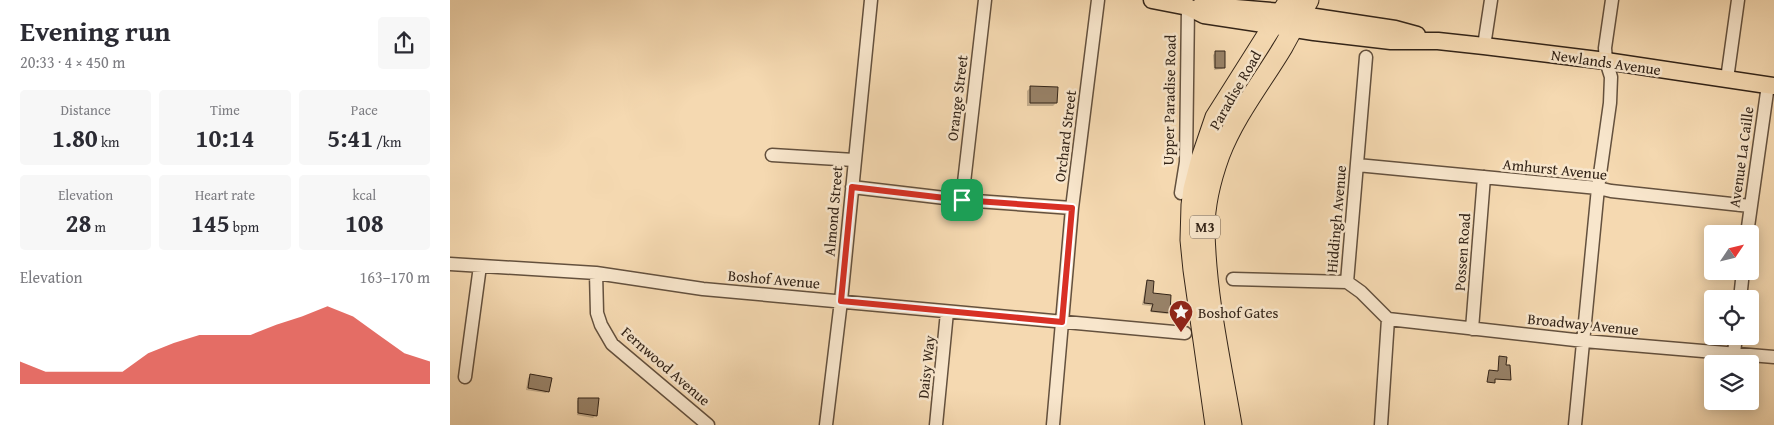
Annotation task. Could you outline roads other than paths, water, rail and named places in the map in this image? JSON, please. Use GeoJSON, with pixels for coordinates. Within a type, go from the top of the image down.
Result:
{"type":"FeatureCollection","features":[{"type":"Feature","properties":{"kind":"highway","name":"Paradise Road"},"geometry":{"type":"LineString","coordinates":[[1215,425],[1192,270],[1190,240],[1191,205],[1201,158],[1215,118],[1291,13]]}},
{"type":"Feature","properties":{"kind":"highway","name":"Paradise Road"},"geometry":{"type":"LineString","coordinates":[[1232,425],[1208,276],[1205,228],[1210,192],[1219,156],[1227,137],[1291,13]]}},
{"type":"Feature","properties":{"kind":"main road","name":"Newlands Avenue"},"geometry":{"type":"LineString","coordinates":[[1152,0],[1188,8],[1204,15],[1291,13],[1395,29],[1438,41],[1606,61],[1771,86]]}},
{"type":"Feature","properties":{"kind":"street","name":"Almond Street"},"geometry":{"type":"LineString","coordinates":[[826,425],[841,301],[871,0]]}},
{"type":"Feature","properties":{"kind":"street","name":"Orange Street"},"geometry":{"type":"LineString","coordinates":[[962,200],[985,0]]}},
{"type":"Feature","properties":{"kind":"street","name":"Orchard Street"},"geometry":{"type":"LineString","coordinates":[[1053,425],[1072,208],[1098,0]]}},
{"type":"Feature","properties":{"kind":"street"},"geometry":{"type":"LineString","coordinates":[[1484,46],[1492,0]]}},
{"type":"Feature","properties":{"kind":"street"},"geometry":{"type":"LineString","coordinates":[[1575,425],[1598,188],[1612,79],[1606,61],[1606,48],[1612,0]]}},
{"type":"Feature","properties":{"kind":"street"},"geometry":{"type":"LineString","coordinates":[[1727,79],[1738,0]]}},
{"type":"Feature","properties":{"kind":"street","name":"Upper Paradise Road"},"geometry":{"type":"LineString","coordinates":[[1181,192],[1186,162],[1188,8]]}},
{"type":"Feature","properties":{"kind":"street","name":"Hiddingh Avenue"},"geometry":{"type":"LineString","coordinates":[[1366,57],[1347,282],[1361,292],[1388,319]]}},
{"type":"Feature","properties":{"kind":"street","name":"Avenue La Caille"},"geometry":{"type":"LineString","coordinates":[[1748,225],[1771,86]]}},
{"type":"Feature","properties":{"kind":"street"},"geometry":{"type":"LineString","coordinates":[[772,155],[854,160]]}},
{"type":"Feature","properties":{"kind":"street","name":"Amhurst Avenue"},"geometry":{"type":"LineString","coordinates":[[1357,165],[1598,188],[1750,206]]}},
{"type":"Feature","properties":{"kind":"street","name":"Possen Road"},"geometry":{"type":"LineString","coordinates":[[1472,329],[1484,178]]}},
{"type":"Feature","properties":{"kind":"street"},"geometry":{"type":"LineString","coordinates":[[852,187],[962,200],[1072,208]]}},
{"type":"Feature","properties":{"kind":"street","name":"Boshof Avenue"},"geometry":{"type":"LineString","coordinates":[[450,264],[596,273],[703,289],[1185,333]]}},
{"type":"Feature","properties":{"kind":"street"},"geometry":{"type":"LineString","coordinates":[[465,377],[480,266]]}},
{"type":"Feature","properties":{"kind":"street","name":"Fernwood Avenue"},"geometry":{"type":"LineString","coordinates":[[596,273],[597,313],[601,325],[612,344],[708,425]]}},
{"type":"Feature","properties":{"kind":"street"},"geometry":{"type":"LineString","coordinates":[[1233,280],[1347,282]]}},
{"type":"Feature","properties":{"kind":"street","name":"Daisy Way"},"geometry":{"type":"LineString","coordinates":[[936,425],[947,312]]}},
{"type":"Feature","properties":{"kind":"street"},"geometry":{"type":"LineString","coordinates":[[1381,425],[1388,319]]}},
{"type":"Feature","properties":{"kind":"street","name":"Broadway Avenue"},"geometry":{"type":"LineString","coordinates":[[1388,319],[1584,341],[1774,357]]}},
{"type":"Feature","properties":{"kind":"street"},"geometry":{"type":"LineString","coordinates":[[1734,353],[1735,345]]}},
{"type":"Feature","properties":{"kind":"place","name":"Boshof Gates"},"geometry":{"type":"Point","coordinates":[1181,333]}}]}
